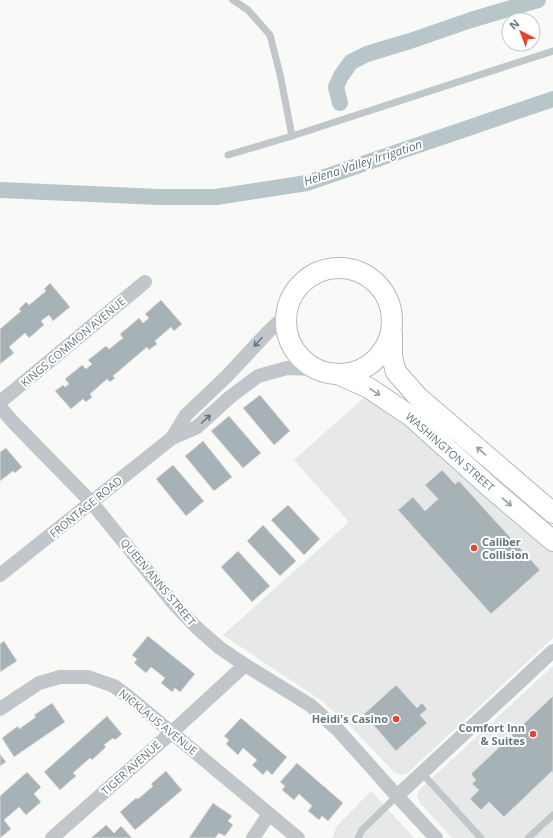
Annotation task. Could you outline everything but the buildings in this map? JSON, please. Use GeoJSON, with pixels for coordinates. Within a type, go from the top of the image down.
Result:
{"type":"FeatureCollection","features":[{"type":"Feature","properties":{"kind":"street"},"geometry":{"type":"LineString","coordinates":[[345,268],[361,273],[370,278],[385,294],[391,310],[392,326],[387,345],[375,360],[359,371],[340,375],[316,369],[302,360],[292,347],[287,331],[286,315],[291,299],[300,285],[313,275],[328,269],[345,268]]}},
{"type":"Feature","properties":{"kind":"street","name":"KINGS COMMON AVENUE"},"geometry":{"type":"LineString","coordinates":[[0,402],[145,282]]}},
{"type":"Feature","properties":{"kind":"street","name":"FRONTAGE ROAD"},"geometry":{"type":"LineString","coordinates":[[172,438],[186,415],[227,376],[286,315]]}},
{"type":"Feature","properties":{"kind":"street","name":"WASHINGTON STREET"},"geometry":{"type":"LineString","coordinates":[[392,326],[392,357],[396,372],[418,396],[553,513]]}},
{"type":"Feature","properties":{"kind":"street","name":"FRONTAGE ROAD"},"geometry":{"type":"LineString","coordinates":[[0,575],[172,438],[197,427],[230,397],[258,376],[287,368],[316,369]]}},
{"type":"Feature","properties":{"kind":"street","name":"WASHINGTON STREET"},"geometry":{"type":"LineString","coordinates":[[340,375],[369,388],[412,417],[492,489],[553,541]]}},
{"type":"Feature","properties":{"kind":"street","name":"QUEEN ANNS STREET"},"geometry":{"type":"LineString","coordinates":[[0,407],[92,502],[175,605],[197,628],[220,648],[310,706],[339,731],[436,838]]}},
{"type":"Feature","properties":{"kind":"street"},"geometry":{"type":"LineString","coordinates":[[397,796],[553,651]]}},
{"type":"Feature","properties":{"kind":"street","name":"TIGER AVENUE"},"geometry":{"type":"LineString","coordinates":[[52,838],[245,665]]}},
{"type":"Feature","properties":{"kind":"street","name":"NICKLAUS AVENUE"},"geometry":{"type":"LineString","coordinates":[[0,709],[39,683],[60,677],[88,677],[114,686],[298,838]]}},
{"type":"Feature","properties":{"kind":"street"},"geometry":{"type":"LineString","coordinates":[[253,838],[269,814]]}},
{"type":"Feature","properties":{"kind":"lane"},"geometry":{"type":"LineString","coordinates":[[233,0],[248,10],[270,35],[280,74],[292,136]]}},
{"type":"Feature","properties":{"kind":"lane"},"geometry":{"type":"LineString","coordinates":[[228,155],[292,136],[553,51]]}},
{"type":"Feature","properties":{"kind":"lane"},"geometry":{"type":"LineString","coordinates":[[422,773],[481,838]]}},
{"type":"Feature","properties":{"kind":"lane"},"geometry":{"type":"LineString","coordinates":[[358,838],[362,830],[397,796]]}},
{"type":"Feature","properties":{"kind":"lane"},"geometry":{"type":"LineString","coordinates":[[528,838],[553,815]]}},
{"type":"Feature","properties":{"kind":"shaded area"},"geometry":{"type":"Polygon","coordinates":[[[368,394],[553,548],[553,638],[408,773],[402,775],[394,772],[350,726],[322,701],[223,635],[349,522],[294,460],[368,394]]]}},
{"type":"Feature","properties":{"kind":"shaded area"},"geometry":{"type":"Polygon","coordinates":[[[553,666],[553,838],[452,838],[420,803],[417,796],[420,789],[553,666]]]}},
{"type":"Feature","properties":{"kind":"shaded area"},"geometry":{"type":"Polygon","coordinates":[[[371,791],[414,838],[332,838],[337,826],[371,791]]]}},
{"type":"Feature","properties":{"kind":"waterway","name":"Helena Valley Irrigation"},"geometry":{"type":"LineString","coordinates":[[340,103],[336,87],[341,76],[351,62],[367,54],[538,0]]}},
{"type":"Feature","properties":{"kind":"waterway","name":"Helena Valley Irrigation"},"geometry":{"type":"LineString","coordinates":[[0,190],[159,197],[216,197],[307,183],[553,99]]}},
{"type":"Feature","properties":{"kind":"place","name":"Caliber Collision"},"geometry":{"type":"Point","coordinates":[474,548]}},
{"type":"Feature","properties":{"kind":"place","name":"Heidi's Casino"},"geometry":{"type":"Point","coordinates":[396,719]}},
{"type":"Feature","properties":{"kind":"place","name":"Comfort Inn & Suites"},"geometry":{"type":"Point","coordinates":[533,734]}}]}
